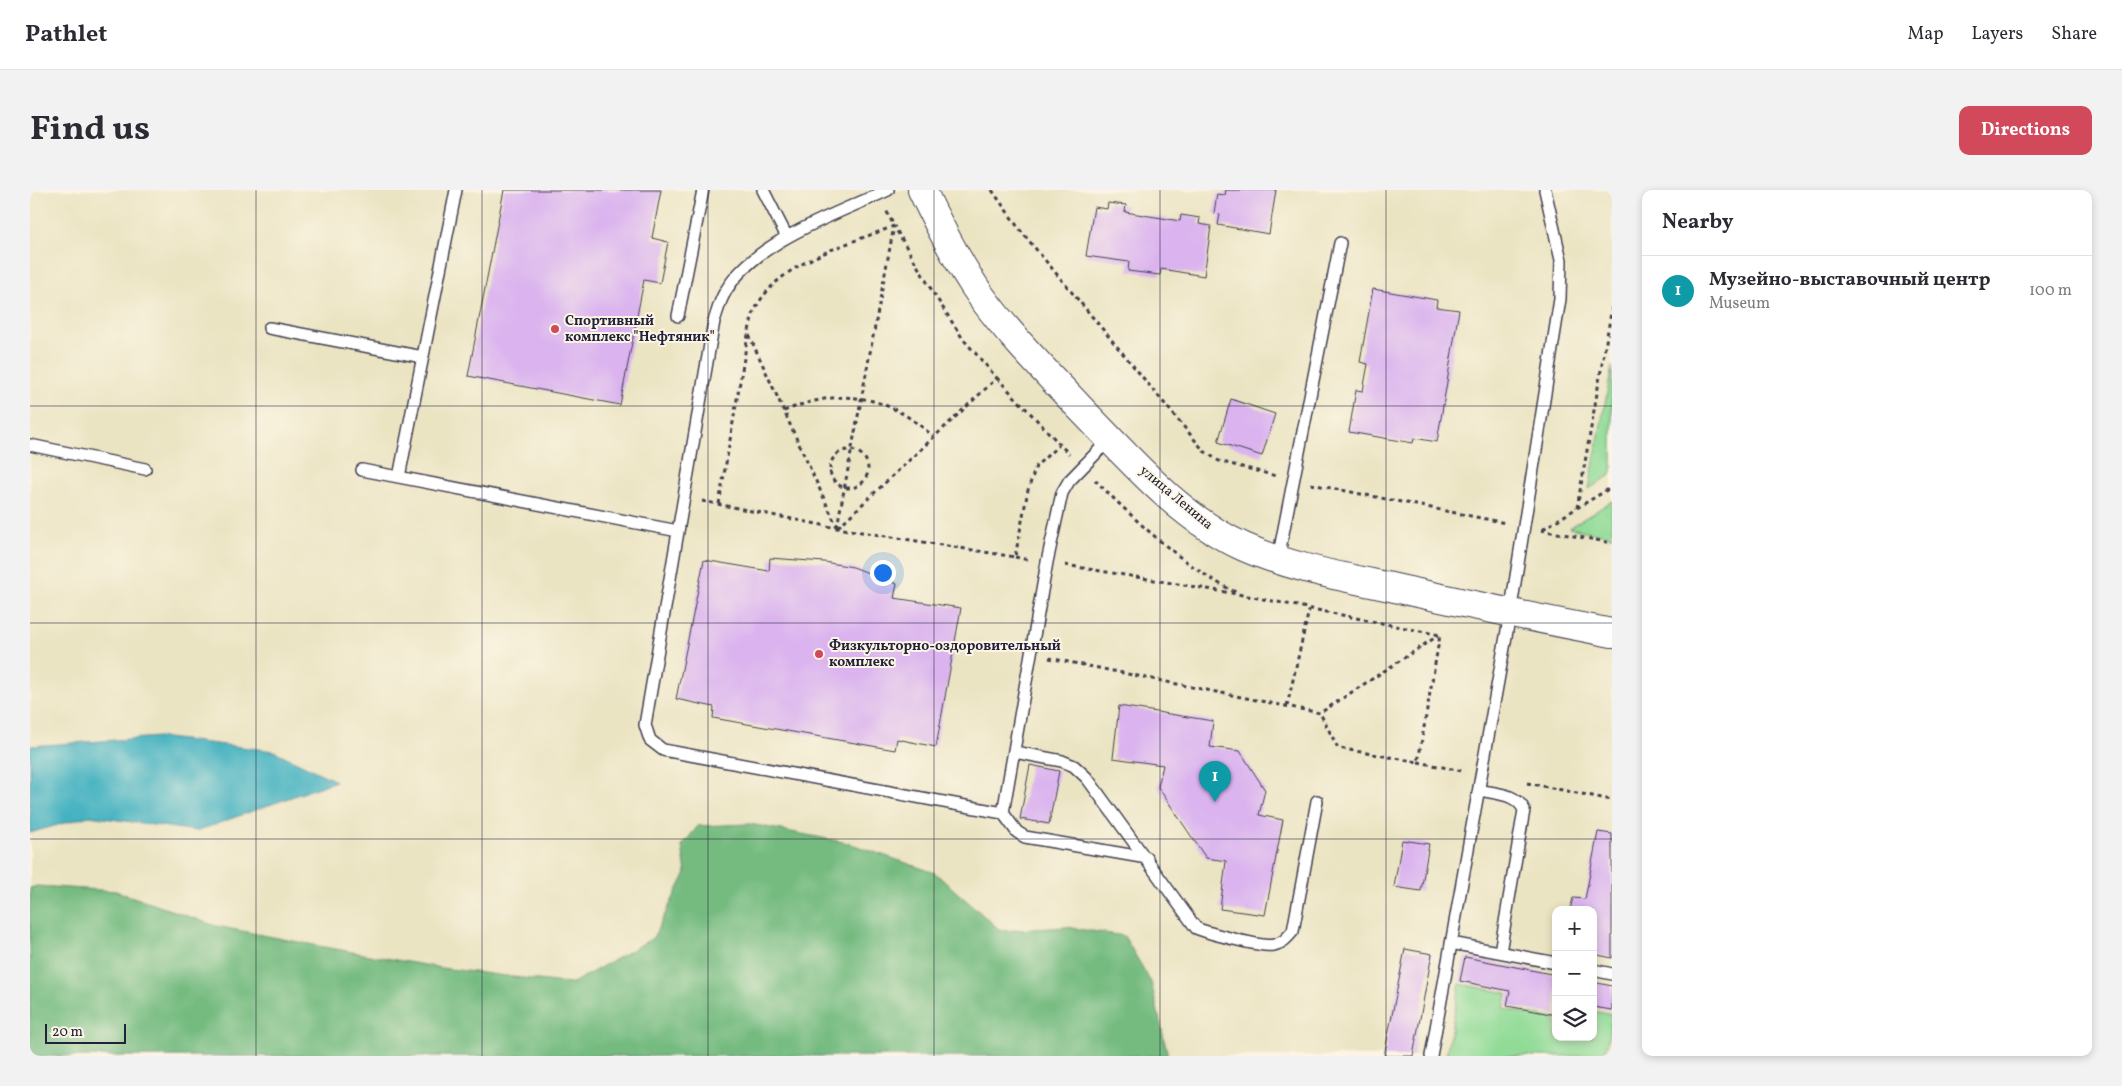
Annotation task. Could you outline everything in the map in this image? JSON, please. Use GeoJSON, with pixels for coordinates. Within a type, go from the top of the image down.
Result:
{"type":"FeatureCollection","features":[{"type":"Feature","properties":{"kind":"street","name":"улица Ленина"},"geometry":{"type":"LineString","coordinates":[[922,190],[958,261],[982,297],[1038,363],[1110,439],[1189,513],[1216,532],[1244,547],[1309,569],[1510,614],[1612,633]]}},
{"type":"Feature","properties":{"kind":"lane"},"geometry":{"type":"LineString","coordinates":[[399,477],[456,190]]}},
{"type":"Feature","properties":{"kind":"lane"},"geometry":{"type":"LineString","coordinates":[[678,316],[703,190]]}},
{"type":"Feature","properties":{"kind":"lane"},"geometry":{"type":"LineString","coordinates":[[764,190],[787,237]]}},
{"type":"Feature","properties":{"kind":"lane"},"geometry":{"type":"LineString","coordinates":[[1431,1056],[1510,614],[1560,299],[1561,260],[1545,190]]}},
{"type":"Feature","properties":{"kind":"lane"},"geometry":{"type":"LineString","coordinates":[[883,192],[787,237],[765,251],[742,270],[724,295],[714,321],[645,725],[650,740],[663,750],[1003,813],[1017,832],[1025,837],[1146,858]]}},
{"type":"Feature","properties":{"kind":"lane"},"geometry":{"type":"LineString","coordinates":[[1278,559],[1340,243]]}},
{"type":"Feature","properties":{"kind":"lane"},"geometry":{"type":"LineString","coordinates":[[269,328],[423,357]]}},
{"type":"Feature","properties":{"kind":"lane"},"geometry":{"type":"LineString","coordinates":[[1003,813],[1047,562],[1062,492],[1068,481],[1110,439]]}},
{"type":"Feature","properties":{"kind":"lane"},"geometry":{"type":"LineString","coordinates":[[30,446],[145,469]]}},
{"type":"Feature","properties":{"kind":"lane"},"geometry":{"type":"LineString","coordinates":[[362,470],[678,532]]}},
{"type":"Feature","properties":{"kind":"lane"},"geometry":{"type":"LineString","coordinates":[[1015,752],[1062,761],[1074,766],[1086,778],[1196,928],[1211,934],[1272,946],[1285,941],[1293,931],[1317,801]]}},
{"type":"Feature","properties":{"kind":"lane"},"geometry":{"type":"LineString","coordinates":[[1479,790],[1512,797],[1521,803],[1524,810],[1500,952]]}},
{"type":"Feature","properties":{"kind":"lane"},"geometry":{"type":"LineString","coordinates":[[1451,943],[1552,962]]}},
{"type":"Feature","properties":{"kind":"lane"},"geometry":{"type":"LineString","coordinates":[[1597,971],[1612,974]]}},
{"type":"Feature","properties":{"kind":"path"},"geometry":{"type":"LineString","coordinates":[[992,190],[1020,230],[1204,451],[1219,461],[1293,480],[1612,543]]}},
{"type":"Feature","properties":{"kind":"path"},"geometry":{"type":"LineString","coordinates":[[883,192],[894,226],[958,331],[997,378],[1059,444],[1139,523],[1170,548],[1225,587],[1244,596]]}},
{"type":"Feature","properties":{"kind":"path"},"geometry":{"type":"LineString","coordinates":[[719,504],[748,335],[753,314],[763,297],[786,273],[808,261],[894,226]]}},
{"type":"Feature","properties":{"kind":"path"},"geometry":{"type":"LineString","coordinates":[[837,528],[894,226]]}},
{"type":"Feature","properties":{"kind":"path"},"geometry":{"type":"LineString","coordinates":[[1577,508],[1612,307]]}},
{"type":"Feature","properties":{"kind":"path"},"geometry":{"type":"LineString","coordinates":[[748,335],[837,528]]}},
{"type":"Feature","properties":{"kind":"path"},"geometry":{"type":"LineString","coordinates":[[837,528],[997,378]]}},
{"type":"Feature","properties":{"kind":"path"},"geometry":{"type":"LineString","coordinates":[[784,411],[805,402],[828,398],[874,401],[897,409],[916,421],[934,437]]}},
{"type":"Feature","properties":{"kind":"path"},"geometry":{"type":"LineString","coordinates":[[1016,557],[1028,490],[1036,466],[1059,444]]}},
{"type":"Feature","properties":{"kind":"path"},"geometry":{"type":"LineString","coordinates":[[852,450],[861,454],[867,462],[868,473],[864,482],[855,488],[844,489],[836,484],[830,476],[830,466],[834,457],[842,451],[852,450]]}},
{"type":"Feature","properties":{"kind":"path"},"geometry":{"type":"LineString","coordinates":[[1541,530],[1612,488]]}},
{"type":"Feature","properties":{"kind":"path"},"geometry":{"type":"LineString","coordinates":[[684,498],[837,528],[1244,596],[1440,635]]}},
{"type":"Feature","properties":{"kind":"path"},"geometry":{"type":"LineString","coordinates":[[1287,706],[1309,610]]}},
{"type":"Feature","properties":{"kind":"path"},"geometry":{"type":"LineString","coordinates":[[1032,654],[1320,713],[1440,635]]}},
{"type":"Feature","properties":{"kind":"path"},"geometry":{"type":"LineString","coordinates":[[1320,713],[1338,748],[1418,762],[1440,635]]}},
{"type":"Feature","properties":{"kind":"green space"},"geometry":{"type":"Polygon","coordinates":[[[1612,366],[1612,474],[1589,489],[1612,366]]]}},
{"type":"Feature","properties":{"kind":"green space"},"geometry":{"type":"Polygon","coordinates":[[[1612,501],[1612,536],[1569,528],[1612,501]]]}},
{"type":"Feature","properties":{"kind":"green space"},"geometry":{"type":"Polygon","coordinates":[[[750,824],[848,843],[935,873],[1001,931],[1066,927],[1124,936],[1151,982],[1168,1056],[30,1056],[30,888],[37,886],[116,891],[216,926],[441,968],[571,984],[653,938],[686,873],[682,846],[698,826],[750,824]]]}},
{"type":"Feature","properties":{"kind":"green space"},"geometry":{"type":"Polygon","coordinates":[[[1460,984],[1507,993],[1504,1009],[1552,1018],[1552,1041],[1597,1041],[1597,1012],[1612,1015],[1605,1056],[1446,1056],[1460,984]]]}},
{"type":"Feature","properties":{"kind":"water"},"geometry":{"type":"Polygon","coordinates":[[[159,737],[274,751],[336,781],[197,831],[89,816],[30,833],[30,746],[159,737]]]}},
{"type":"Feature","properties":{"kind":"building","name":"Спортивный комплекс \"Нефтяник\""},"geometry":{"type":"Polygon","coordinates":[[[504,190],[661,190],[652,238],[668,242],[660,283],[644,280],[620,405],[468,376],[504,190]]]}},
{"type":"Feature","properties":{"kind":"building"},"geometry":{"type":"Polygon","coordinates":[[[1226,190],[1276,190],[1269,234],[1218,225],[1220,214],[1214,213],[1217,194],[1225,195],[1226,190]]]}},
{"type":"Feature","properties":{"kind":"building"},"geometry":{"type":"Polygon","coordinates":[[[1108,203],[1126,205],[1125,212],[1180,221],[1181,215],[1200,218],[1199,224],[1211,226],[1204,276],[1161,269],[1160,275],[1128,271],[1129,262],[1086,256],[1094,207],[1107,209],[1108,203]]]}},
{"type":"Feature","properties":{"kind":"building"},"geometry":{"type":"Polygon","coordinates":[[[1373,289],[1437,300],[1436,307],[1459,310],[1437,442],[1414,438],[1413,443],[1349,432],[1356,390],[1363,391],[1368,364],[1360,362],[1373,289]]]}},
{"type":"Feature","properties":{"kind":"building"},"geometry":{"type":"Polygon","coordinates":[[[1231,399],[1275,414],[1262,456],[1218,442],[1231,399]]]}},
{"type":"Feature","properties":{"kind":"building","name":"Физкульторно-оздоровительный комплекс"},"geometry":{"type":"Polygon","coordinates":[[[770,558],[824,562],[853,567],[897,584],[894,598],[961,608],[936,747],[897,739],[895,750],[713,718],[714,707],[676,699],[704,560],[769,571],[770,558]]]}},
{"type":"Feature","properties":{"kind":"building"},"geometry":{"type":"Polygon","coordinates":[[[1119,706],[1213,721],[1210,747],[1240,751],[1265,790],[1259,815],[1283,820],[1265,915],[1220,909],[1226,861],[1206,858],[1158,787],[1163,765],[1113,758],[1119,706]]]}},
{"type":"Feature","properties":{"kind":"building"},"geometry":{"type":"Polygon","coordinates":[[[1030,765],[1059,771],[1049,824],[1020,819],[1030,765]]]}},
{"type":"Feature","properties":{"kind":"building"},"geometry":{"type":"Polygon","coordinates":[[[1598,832],[1612,834],[1612,958],[1597,955],[1597,906],[1571,906],[1573,898],[1585,899],[1598,832]]]}},
{"type":"Feature","properties":{"kind":"building"},"geometry":{"type":"Polygon","coordinates":[[[1402,840],[1429,844],[1421,891],[1394,887],[1402,840]]]}},
{"type":"Feature","properties":{"kind":"building"},"geometry":{"type":"Polygon","coordinates":[[[1405,949],[1432,954],[1413,1056],[1384,1056],[1405,949]]]}},
{"type":"Feature","properties":{"kind":"building"},"geometry":{"type":"Polygon","coordinates":[[[1465,957],[1552,974],[1552,1014],[1507,1006],[1510,991],[1460,981],[1465,957]]]}},
{"type":"Feature","properties":{"kind":"building"},"geometry":{"type":"Polygon","coordinates":[[[1597,983],[1612,986],[1612,1010],[1597,1008],[1597,983]]]}},
{"type":"Feature","properties":{"kind":"place","name":"Спортивный комплекс \"Нефтяник\""},"geometry":{"type":"Point","coordinates":[555,329]}},
{"type":"Feature","properties":{"kind":"place","name":"Физкульторно-оздоровительный комплекс"},"geometry":{"type":"Point","coordinates":[819,654]}},
{"type":"Feature","properties":{"kind":"place","name":"Музейно-выставочный центр"},"geometry":{"type":"Point","coordinates":[1215,802]}}]}
